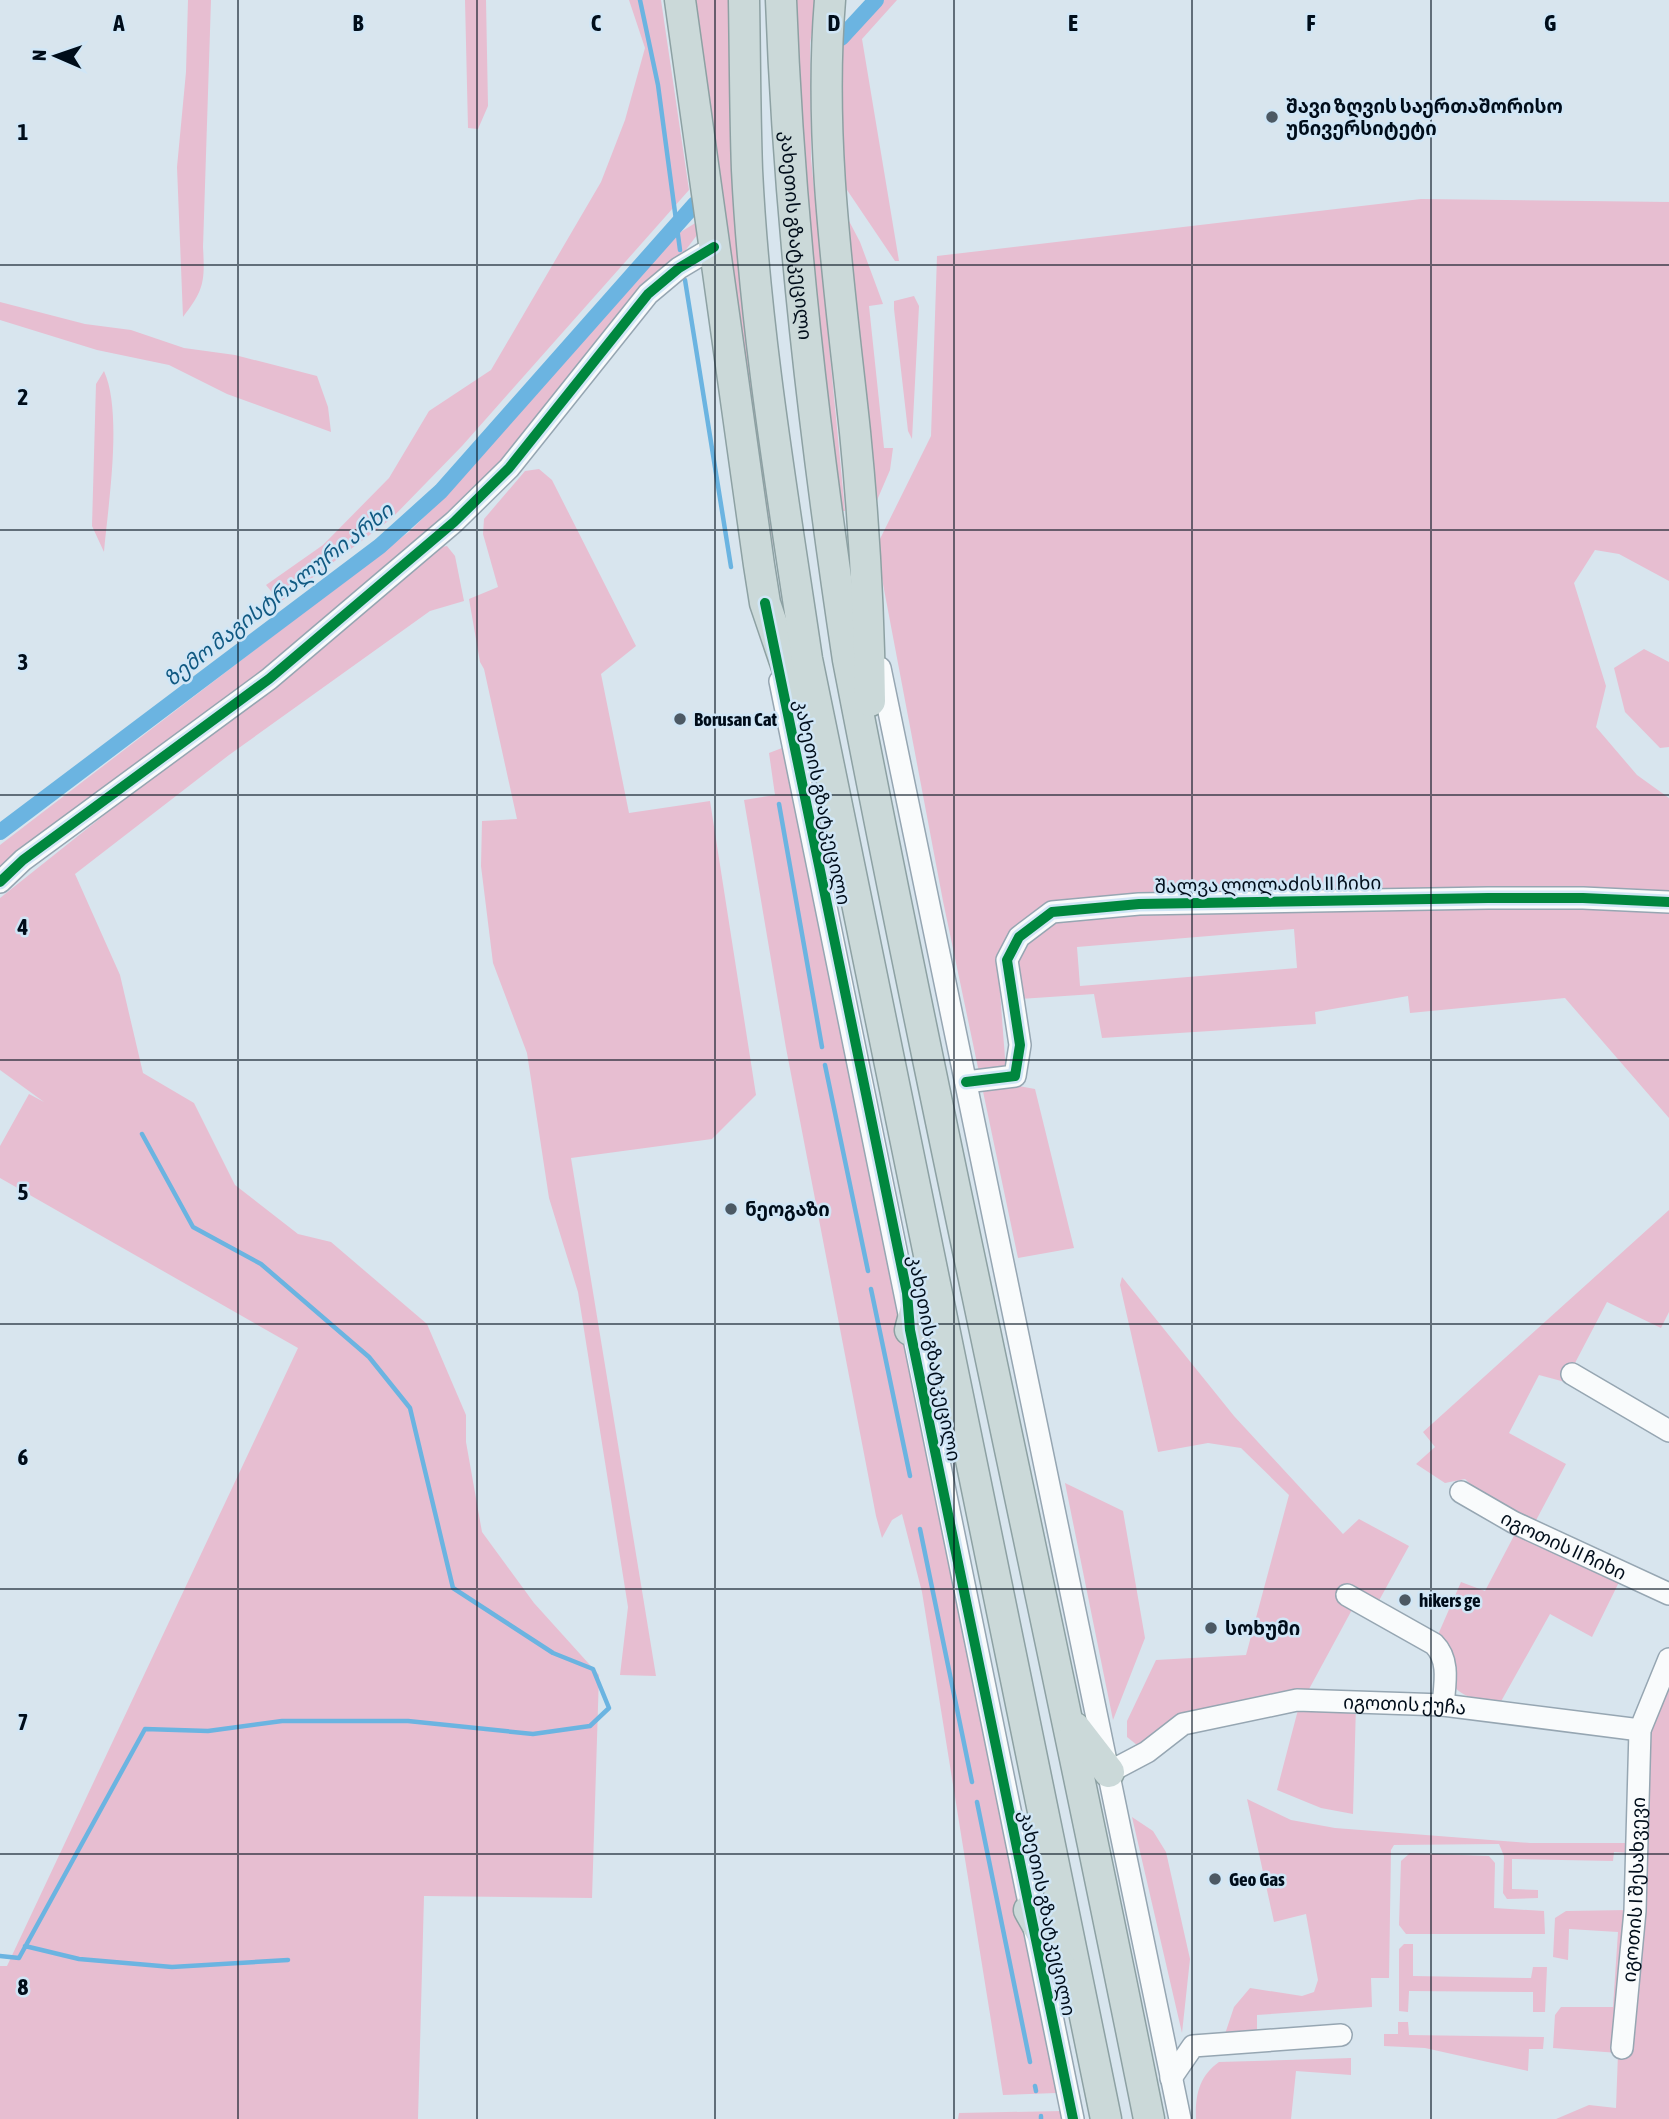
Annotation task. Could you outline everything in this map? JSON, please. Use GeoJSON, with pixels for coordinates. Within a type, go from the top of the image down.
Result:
{"type":"FeatureCollection","features":[{"type":"Feature","properties":{"kind":"highway"},"geometry":{"type":"LineString","coordinates":[[680,0],[765,603],[837,817]]}},
{"type":"Feature","properties":{"kind":"highway","name":"კახეთის გზატკეცილი"},"geometry":{"type":"LineString","coordinates":[[744,0],[747,170],[767,370],[807,659],[837,817],[1106,2119]]}},
{"type":"Feature","properties":{"kind":"highway","name":"კახეთის გზატკეცილი"},"geometry":{"type":"LineString","coordinates":[[782,0],[799,279],[848,660],[1008,1443],[1070,1722],[1149,2119]]}},
{"type":"Feature","properties":{"kind":"highway"},"geometry":{"type":"LineString","coordinates":[[830,0],[825,58],[834,233],[870,616],[872,782]]}},
{"type":"Feature","properties":{"kind":"highway"},"geometry":{"type":"LineString","coordinates":[[830,534],[870,616]]}},
{"type":"Feature","properties":{"kind":"highway"},"geometry":{"type":"LineString","coordinates":[[910,1330],[929,1259]]}},
{"type":"Feature","properties":{"kind":"highway"},"geometry":{"type":"LineString","coordinates":[[1070,1722],[1109,1772]]}},
{"type":"Feature","properties":{"kind":"highway"},"geometry":{"type":"LineString","coordinates":[[1029,1910],[1083,2007]]}},
{"type":"Feature","properties":{"kind":"street"},"geometry":{"type":"LineString","coordinates":[[0,882],[23,860],[269,680],[454,522],[509,468],[648,294],[679,268],[714,247]]}},
{"type":"Feature","properties":{"kind":"street","name":"კახეთის გზატკეცილი"},"geometry":{"type":"LineString","coordinates":[[765,603],[906,1293],[910,1330],[1073,2119]]}},
{"type":"Feature","properties":{"kind":"street"},"geometry":{"type":"LineString","coordinates":[[870,616],[1180,2119]]}},
{"type":"Feature","properties":{"kind":"street","name":"შალვა ლოლაძის II ჩიხი"},"geometry":{"type":"LineString","coordinates":[[966,1082],[1015,1076],[1020,1045],[1007,960],[1019,937],[1052,912],[1139,904],[1570,898],[1669,902]]}},
{"type":"Feature","properties":{"kind":"street"},"geometry":{"type":"LineString","coordinates":[[1572,1374],[1669,1431]]}},
{"type":"Feature","properties":{"kind":"street","name":"იგოთის II ჩიხი"},"geometry":{"type":"LineString","coordinates":[[1461,1492],[1513,1522],[1669,1594]]}},
{"type":"Feature","properties":{"kind":"street"},"geometry":{"type":"LineString","coordinates":[[1347,1595],[1434,1644],[1443,1652],[1446,1670],[1443,1705]]}},
{"type":"Feature","properties":{"kind":"street"},"geometry":{"type":"LineString","coordinates":[[1640,1730],[1669,1659]]}},
{"type":"Feature","properties":{"kind":"street","name":"იგოთის ქუჩა"},"geometry":{"type":"LineString","coordinates":[[1109,1772],[1147,1752],[1183,1724],[1241,1709],[1297,1700],[1443,1705],[1640,1730]]}},
{"type":"Feature","properties":{"kind":"street","name":"იგოთის I შესახვევი"},"geometry":{"type":"LineString","coordinates":[[1622,2048],[1635,1911],[1640,1730]]}},
{"type":"Feature","properties":{"kind":"street"},"geometry":{"type":"LineString","coordinates":[[1171,2078],[1193,2046],[1341,2035]]}},
{"type":"Feature","properties":{"kind":"shaded area"},"geometry":{"type":"Polygon","coordinates":[[[188,0],[211,0],[204,269],[199,292],[183,317],[177,167],[186,72],[188,0]]]}},
{"type":"Feature","properties":{"kind":"shaded area"},"geometry":{"type":"Polygon","coordinates":[[[465,0],[486,0],[488,106],[478,129],[468,128],[465,0]]]}},
{"type":"Feature","properties":{"kind":"shaded area"},"geometry":{"type":"Polygon","coordinates":[[[629,0],[661,0],[689,190],[462,446],[391,519],[280,602],[266,585],[323,545],[389,478],[429,411],[491,370],[601,182],[625,120],[645,48],[629,0]]]}},
{"type":"Feature","properties":{"kind":"shaded area"},"geometry":{"type":"Polygon","coordinates":[[[691,0],[728,0],[734,183],[774,552],[691,0]]]}},
{"type":"Feature","properties":{"kind":"shaded area"},"geometry":{"type":"Polygon","coordinates":[[[790,0],[818,0],[810,43],[811,158],[845,511],[836,511],[821,374],[790,0]]]}},
{"type":"Feature","properties":{"kind":"shaded area"},"geometry":{"type":"Polygon","coordinates":[[[884,0],[897,0],[862,39],[899,261],[895,261],[843,184],[837,52],[884,0]]]}},
{"type":"Feature","properties":{"kind":"shaded area"},"geometry":{"type":"Polygon","coordinates":[[[1421,199],[1669,202],[1669,581],[1619,554],[1595,550],[1574,583],[1606,686],[1596,727],[1637,775],[1669,798],[1669,897],[1049,908],[1001,958],[999,979],[1007,1084],[1035,1089],[1074,1248],[1018,1258],[943,901],[876,547],[931,436],[937,256],[1421,199]]]}},
{"type":"Feature","properties":{"kind":"shaded area"},"geometry":{"type":"Polygon","coordinates":[[[838,200],[860,242],[883,304],[869,306],[884,448],[893,448],[890,470],[872,512],[838,200]]]}},
{"type":"Feature","properties":{"kind":"shaded area"},"geometry":{"type":"Polygon","coordinates":[[[697,222],[697,235],[685,251],[469,500],[256,679],[0,877],[0,845],[410,531],[457,484],[679,233],[697,222]]]}},
{"type":"Feature","properties":{"kind":"shaded area"},"geometry":{"type":"Polygon","coordinates":[[[914,296],[919,306],[912,439],[908,431],[894,301],[914,296]]]}},
{"type":"Feature","properties":{"kind":"shaded area"},"geometry":{"type":"Polygon","coordinates":[[[0,302],[85,324],[131,330],[184,348],[235,355],[317,376],[328,407],[331,432],[227,394],[169,365],[97,350],[0,320],[0,302]]]}},
{"type":"Feature","properties":{"kind":"shaded area"},"geometry":{"type":"Polygon","coordinates":[[[104,371],[113,410],[113,460],[104,552],[92,526],[96,384],[104,371]]]}},
{"type":"Feature","properties":{"kind":"shaded area"},"geometry":{"type":"Polygon","coordinates":[[[539,469],[552,480],[636,646],[601,674],[629,813],[710,801],[756,1095],[712,1139],[571,1158],[656,1676],[620,1675],[628,1607],[578,1292],[549,1198],[527,1053],[493,963],[481,866],[482,821],[517,819],[484,669],[480,662],[469,599],[498,587],[483,534],[484,519],[525,471],[539,469]]]}},
{"type":"Feature","properties":{"kind":"shaded area"},"geometry":{"type":"Polygon","coordinates":[[[447,546],[455,556],[464,601],[430,611],[229,755],[75,874],[120,975],[143,1073],[194,1103],[235,1185],[298,1234],[331,1242],[427,1324],[466,1415],[466,1442],[482,1532],[534,1603],[599,1675],[592,1898],[424,1896],[418,2119],[0,2119],[0,1966],[7,1966],[298,1348],[0,1178],[0,1146],[29,1094],[44,1102],[0,1070],[0,898],[441,547],[447,546]]]}},
{"type":"Feature","properties":{"kind":"shaded area"},"geometry":{"type":"Polygon","coordinates":[[[1644,649],[1669,662],[1669,747],[1660,748],[1625,712],[1614,668],[1644,649]]]}},
{"type":"Feature","properties":{"kind":"shaded area"},"geometry":{"type":"Polygon","coordinates":[[[782,748],[1056,2093],[1003,2095],[922,1592],[902,1514],[892,1520],[882,1538],[876,1516],[786,1048],[744,800],[775,795],[769,753],[782,748]]]}},
{"type":"Feature","properties":{"kind":"shaded area"},"geometry":{"type":"Polygon","coordinates":[[[1669,906],[1669,1118],[1565,998],[1410,1013],[1408,996],[1315,1012],[1316,1024],[1102,1038],[1094,994],[1020,999],[1016,961],[1028,939],[1057,918],[1113,913],[1669,906]],[[1294,929],[1077,947],[1080,986],[1297,968],[1294,929]]]}},
{"type":"Feature","properties":{"kind":"shaded area"},"geometry":{"type":"Polygon","coordinates":[[[1669,1210],[1669,1312],[1661,1328],[1607,1302],[1565,1382],[1539,1375],[1509,1433],[1566,1464],[1533,1526],[1479,1492],[1465,1479],[1445,1483],[1416,1464],[1435,1447],[1423,1432],[1669,1210]]]}},
{"type":"Feature","properties":{"kind":"shaded area"},"geometry":{"type":"Polygon","coordinates":[[[1122,1277],[1234,1416],[1343,1534],[1359,1519],[1409,1546],[1376,1606],[1354,1606],[1308,1691],[1267,1695],[1226,1704],[1200,1713],[1162,1736],[1137,1745],[1127,1737],[1127,1721],[1156,1660],[1246,1655],[1289,1495],[1241,1448],[1208,1443],[1158,1452],[1120,1285],[1122,1277]]]}},
{"type":"Feature","properties":{"kind":"shaded area"},"geometry":{"type":"Polygon","coordinates":[[[1065,1483],[1123,1511],[1145,1638],[1113,1720],[1065,1483]]]}},
{"type":"Feature","properties":{"kind":"shaded area"},"geometry":{"type":"Polygon","coordinates":[[[1517,1530],[1622,1576],[1592,1637],[1550,1614],[1499,1705],[1468,1696],[1453,1685],[1437,1637],[1461,1582],[1485,1591],[1517,1530]]]}},
{"type":"Feature","properties":{"kind":"shaded area"},"geometry":{"type":"Polygon","coordinates":[[[1669,1673],[1669,2119],[1556,2119],[1589,2105],[1616,2108],[1618,2053],[1553,2048],[1555,2015],[1561,2007],[1613,2007],[1618,1932],[1569,1929],[1568,1960],[1553,1957],[1555,1918],[1566,1911],[1629,1910],[1619,2053],[1629,2056],[1640,1907],[1648,1724],[1669,1673]]]}},
{"type":"Feature","properties":{"kind":"shaded area"},"geometry":{"type":"Polygon","coordinates":[[[1356,1705],[1353,1814],[1321,1808],[1277,1790],[1299,1706],[1356,1705]]]}},
{"type":"Feature","properties":{"kind":"shaded area"},"geometry":{"type":"Polygon","coordinates":[[[1247,1799],[1291,1820],[1335,1828],[1530,1843],[1632,1843],[1631,1853],[1614,1852],[1613,1861],[1512,1859],[1512,1889],[1538,1890],[1538,1898],[1507,1899],[1503,1893],[1504,1856],[1499,1844],[1394,1845],[1391,1850],[1389,1978],[1371,1978],[1372,2007],[1257,2015],[1257,2033],[1225,2034],[1234,2007],[1250,1988],[1302,1996],[1314,1992],[1318,1980],[1306,1914],[1274,1922],[1247,1799]]]}},
{"type":"Feature","properties":{"kind":"shaded area"},"geometry":{"type":"Polygon","coordinates":[[[1132,1817],[1153,1831],[1166,1852],[1190,1959],[1182,2033],[1132,1817]]]}},
{"type":"Feature","properties":{"kind":"shaded area"},"geometry":{"type":"Polygon","coordinates":[[[1410,1853],[1489,1856],[1495,1863],[1494,1908],[1544,1911],[1545,1934],[1406,1934],[1399,1925],[1401,1861],[1410,1853]]]}},
{"type":"Feature","properties":{"kind":"shaded area"},"geometry":{"type":"Polygon","coordinates":[[[1404,1944],[1413,1944],[1413,1976],[1531,1978],[1533,1967],[1547,1967],[1545,2012],[1533,2012],[1533,1992],[1409,1991],[1408,2012],[1399,2011],[1399,1949],[1404,1944]]]}},
{"type":"Feature","properties":{"kind":"shaded area"},"geometry":{"type":"Polygon","coordinates":[[[1398,2022],[1408,2022],[1409,2035],[1544,2037],[1543,2049],[1529,2049],[1528,2071],[1425,2048],[1384,2046],[1384,2034],[1398,2034],[1398,2022]]]}},
{"type":"Feature","properties":{"kind":"shaded area"},"geometry":{"type":"Polygon","coordinates":[[[1351,2058],[1351,2075],[1296,2071],[1291,2119],[1196,2119],[1196,2102],[1200,2087],[1207,2074],[1219,2062],[1351,2058]]]}},
{"type":"Feature","properties":{"kind":"shaded area"},"geometry":{"type":"Polygon","coordinates":[[[1062,2111],[1064,2119],[958,2119],[959,2113],[1062,2111]]]}},
{"type":"Feature","properties":{"kind":"waterway"},"geometry":{"type":"LineString","coordinates":[[640,0],[658,85],[680,250]]}},
{"type":"Feature","properties":{"kind":"waterway","name":"ზემო მაგისტრალური არხი"},"geometry":{"type":"LineString","coordinates":[[841,38],[876,0]]}},
{"type":"Feature","properties":{"kind":"waterway","name":"ზემო მაგისტრალური არხი"},"geometry":{"type":"LineString","coordinates":[[0,832],[380,546],[441,491],[695,204]]}},
{"type":"Feature","properties":{"kind":"waterway"},"geometry":{"type":"LineString","coordinates":[[685,280],[731,567]]}},
{"type":"Feature","properties":{"kind":"waterway"},"geometry":{"type":"LineString","coordinates":[[779,804],[822,1047]]}},
{"type":"Feature","properties":{"kind":"waterway"},"geometry":{"type":"LineString","coordinates":[[825,1065],[868,1271]]}},
{"type":"Feature","properties":{"kind":"waterway"},"geometry":{"type":"LineString","coordinates":[[0,1956],[19,1958],[145,1729],[208,1731],[282,1721],[408,1721],[533,1734],[590,1726],[609,1708],[593,1669],[553,1653],[453,1588],[410,1408],[369,1357],[261,1264],[193,1227],[142,1134]]}},
{"type":"Feature","properties":{"kind":"waterway"},"geometry":{"type":"LineString","coordinates":[[871,1289],[910,1476]]}},
{"type":"Feature","properties":{"kind":"waterway"},"geometry":{"type":"LineString","coordinates":[[920,1529],[972,1782]]}},
{"type":"Feature","properties":{"kind":"waterway"},"geometry":{"type":"LineString","coordinates":[[977,1802],[1030,2062]]}},
{"type":"Feature","properties":{"kind":"waterway"},"geometry":{"type":"LineString","coordinates":[[25,1946],[79,1959],[172,1967],[288,1960]]}},
{"type":"Feature","properties":{"kind":"waterway"},"geometry":{"type":"LineString","coordinates":[[1035,2086],[1036,2091]]}},
{"type":"Feature","properties":{"kind":"cycle path"},"geometry":{"type":"LineString","coordinates":[[0,882],[23,860],[269,679],[454,522],[509,468],[648,294],[679,268],[714,247]]}},
{"type":"Feature","properties":{"kind":"cycle path"},"geometry":{"type":"LineString","coordinates":[[765,603],[907,1293],[910,1330],[1073,2119]]}},
{"type":"Feature","properties":{"kind":"cycle path"},"geometry":{"type":"LineString","coordinates":[[966,1082],[1015,1076],[1020,1045],[1007,960],[1019,937],[1052,912],[1139,904],[1488,898],[1669,902]]}},
{"type":"Feature","properties":{"kind":"place","name":"შავი ზღვის საერთაშორისო უნივერსიტეტი"},"geometry":{"type":"Point","coordinates":[1272,117]}},
{"type":"Feature","properties":{"kind":"place","name":"Borusan Cat"},"geometry":{"type":"Point","coordinates":[680,719]}},
{"type":"Feature","properties":{"kind":"place","name":"ნეოგაზი"},"geometry":{"type":"Point","coordinates":[731,1209]}},
{"type":"Feature","properties":{"kind":"place","name":"hikers ge"},"geometry":{"type":"Point","coordinates":[1405,1600]}},
{"type":"Feature","properties":{"kind":"place","name":"სოხუმი"},"geometry":{"type":"Point","coordinates":[1211,1628]}},
{"type":"Feature","properties":{"kind":"place","name":"Geo Gas"},"geometry":{"type":"Point","coordinates":[1215,1879]}}]}
